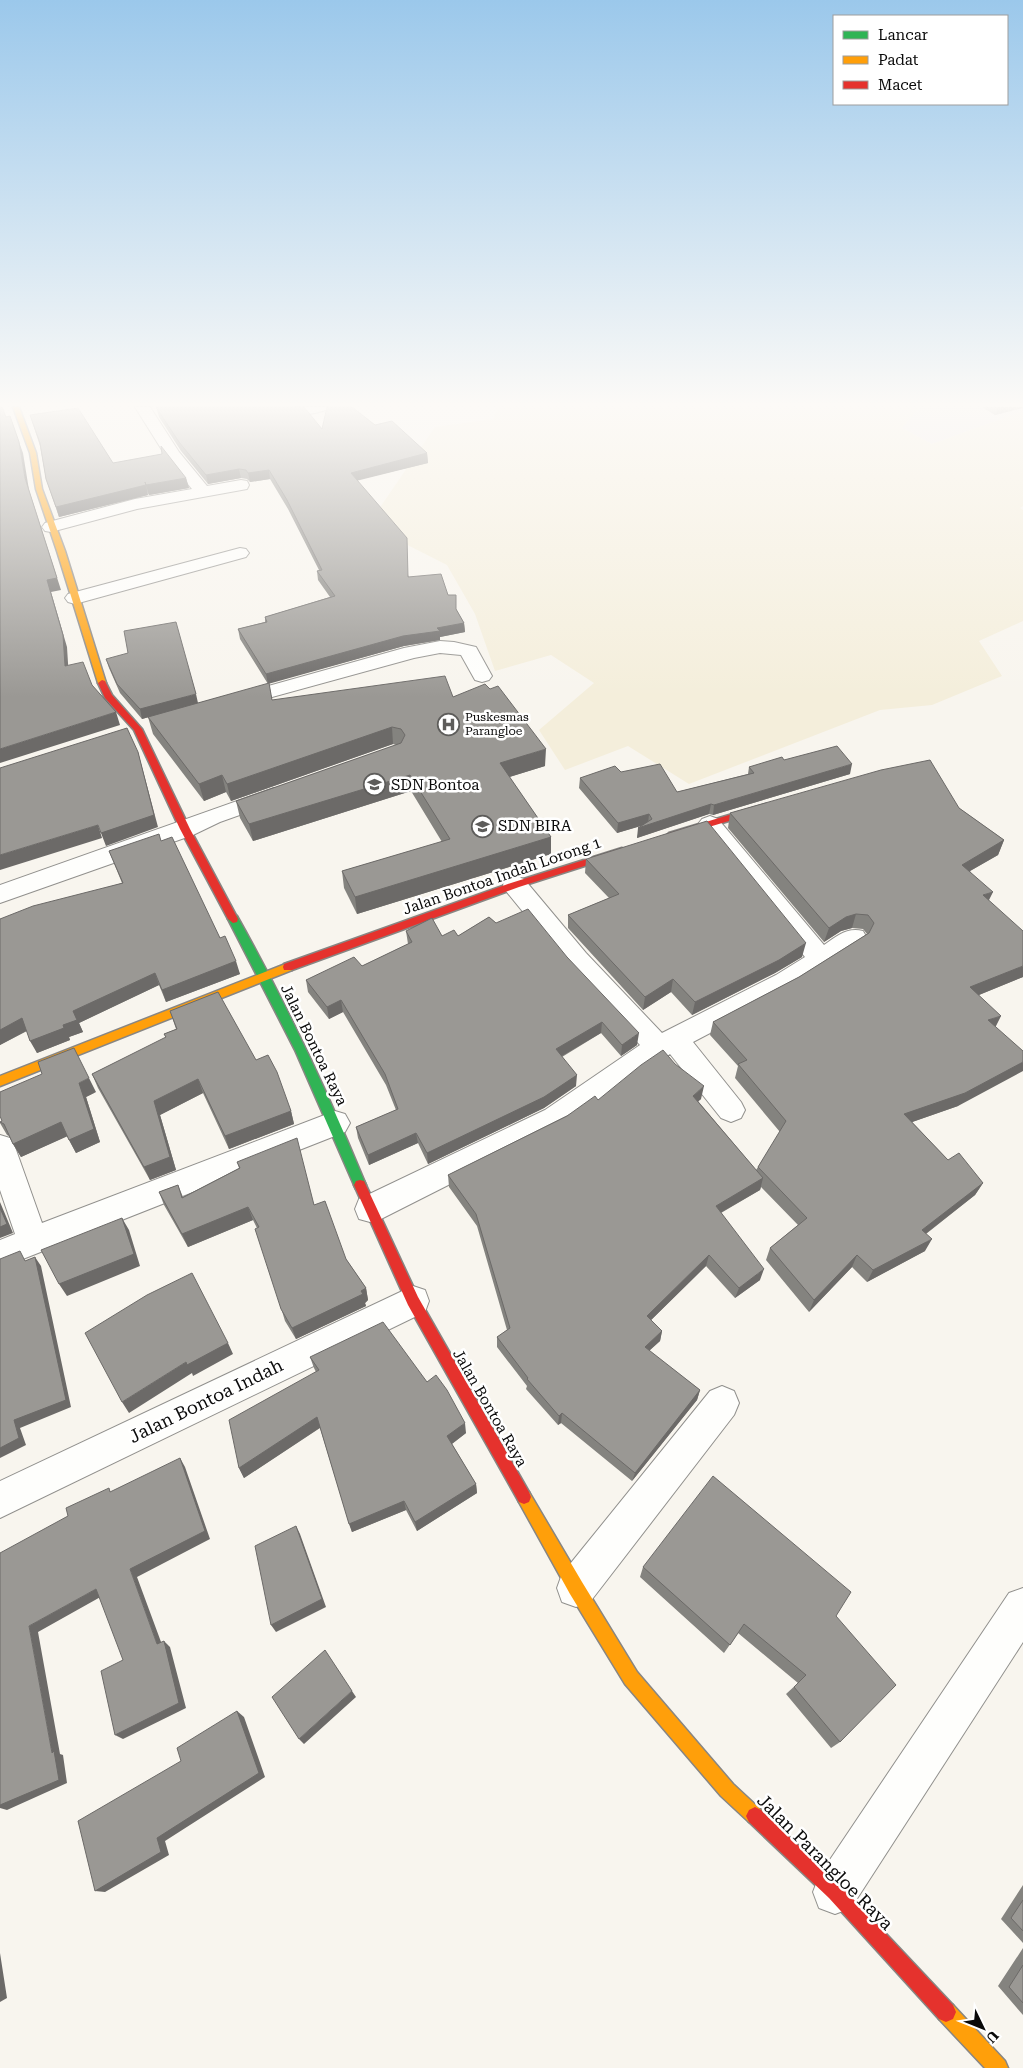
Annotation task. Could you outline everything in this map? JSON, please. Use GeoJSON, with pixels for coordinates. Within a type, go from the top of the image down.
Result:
{"type":"FeatureCollection","features":[{"type":"Feature","properties":{"kind":"street","name":"Jalan Bontoa Raya"},"geometry":{"type":"LineString","coordinates":[[44,504],[61,551],[96,667],[108,696],[138,729],[185,829],[264,976],[335,1123],[370,1208],[413,1301],[576,1588],[631,1678]]}},
{"type":"Feature","properties":{"kind":"street"},"geometry":{"type":"LineString","coordinates":[[51,527],[138,504]]}},
{"type":"Feature","properties":{"kind":"street"},"geometry":{"type":"LineString","coordinates":[[75,598],[240,553]]}},
{"type":"Feature","properties":{"kind":"street"},"geometry":{"type":"LineString","coordinates":[[213,708],[411,652],[436,647],[455,646],[469,651],[482,676]]}},
{"type":"Feature","properties":{"kind":"street"},"geometry":{"type":"LineString","coordinates":[[0,894],[185,829],[212,817],[294,788]]}},
{"type":"Feature","properties":{"kind":"street"},"geometry":{"type":"LineString","coordinates":[[665,837],[777,804]]}},
{"type":"Feature","properties":{"kind":"street"},"geometry":{"type":"LineString","coordinates":[[710,824],[821,959]]}},
{"type":"Feature","properties":{"kind":"street","name":"Jalan Bontoa Indah Lorong 1"},"geometry":{"type":"LineString","coordinates":[[0,1081],[264,976],[515,886],[637,846]]}},
{"type":"Feature","properties":{"kind":"street"},"geometry":{"type":"LineString","coordinates":[[515,886],[577,960],[667,1043],[731,1110]]}},
{"type":"Feature","properties":{"kind":"street"},"geometry":{"type":"LineString","coordinates":[[370,1208],[555,1118],[667,1043],[785,982],[854,938]]}},
{"type":"Feature","properties":{"kind":"street"},"geometry":{"type":"LineString","coordinates":[[0,1254],[335,1123]]}},
{"type":"Feature","properties":{"kind":"street"},"geometry":{"type":"LineString","coordinates":[[0,1146],[33,1241]]}},
{"type":"Feature","properties":{"kind":"street","name":"Jalan Bontoa Indah"},"geometry":{"type":"LineString","coordinates":[[0,1500],[413,1301]]}},
{"type":"Feature","properties":{"kind":"street"},"geometry":{"type":"LineString","coordinates":[[576,1588],[722,1403]]}},
{"type":"Feature","properties":{"kind":"street"},"geometry":{"type":"LineString","coordinates":[[834,1892],[1023,1607]]}},
{"type":"Feature","properties":{"kind":"street","name":"Jalan Parangloe Raya"},"geometry":{"type":"LineString","coordinates":[[631,1678],[727,1790],[834,1892],[998,2068]]}},
{"type":"Feature","properties":{"kind":"shaded area"},"geometry":{"type":"Polygon","coordinates":[[[383,504],[1023,504],[1020,508],[1023,510],[1023,621],[979,641],[1002,676],[932,705],[880,710],[689,784],[628,746],[565,770],[539,730],[594,683],[551,655],[495,671],[475,614],[447,565],[368,525],[383,504]]]}},
{"type":"Feature","properties":{"kind":"building"},"geometry":{"type":"Polygon","coordinates":[[[0,504],[33,504],[57,578],[47,580],[63,635],[65,666],[83,662],[92,685],[116,712],[0,749],[0,504]]]}},
{"type":"Feature","properties":{"kind":"building"},"geometry":{"type":"Polygon","coordinates":[[[55,504],[70,504],[56,507],[55,504]]]}},
{"type":"Feature","properties":{"kind":"building"},"geometry":{"type":"Polygon","coordinates":[[[289,504],[377,504],[407,538],[408,577],[441,574],[448,595],[456,595],[456,609],[464,623],[437,628],[440,631],[403,636],[266,674],[238,629],[267,622],[265,617],[335,596],[317,571],[322,570],[289,504]]]}},
{"type":"Feature","properties":{"kind":"building"},"geometry":{"type":"Polygon","coordinates":[[[176,622],[196,694],[140,709],[117,684],[106,659],[128,653],[124,631],[176,622]]]}},
{"type":"Feature","properties":{"kind":"building"},"geometry":{"type":"Polygon","coordinates":[[[445,676],[453,697],[485,684],[490,689],[498,686],[546,749],[500,763],[551,837],[355,897],[342,871],[450,839],[410,775],[249,824],[236,801],[401,743],[405,735],[401,729],[392,727],[227,784],[222,775],[199,784],[148,717],[269,683],[272,700],[445,676]]]}},
{"type":"Feature","properties":{"kind":"building"},"geometry":{"type":"Polygon","coordinates":[[[127,728],[138,752],[154,815],[101,833],[98,825],[0,855],[0,768],[127,728]]]}},
{"type":"Feature","properties":{"kind":"building"},"geometry":{"type":"Polygon","coordinates":[[[837,746],[852,764],[714,805],[711,804],[638,828],[652,819],[649,814],[618,823],[580,778],[615,766],[621,772],[660,764],[677,792],[754,773],[749,767],[782,757],[784,760],[837,746]]]}},
{"type":"Feature","properties":{"kind":"building"},"geometry":{"type":"Polygon","coordinates":[[[930,760],[959,808],[1004,840],[962,865],[993,892],[983,895],[1023,931],[1023,966],[970,987],[1001,1016],[988,1020],[1023,1051],[1023,1062],[965,1093],[904,1114],[948,1160],[959,1153],[983,1183],[922,1230],[932,1239],[873,1270],[857,1255],[814,1300],[770,1248],[807,1218],[758,1167],[786,1121],[738,1064],[747,1060],[713,1022],[799,977],[869,933],[874,923],[868,915],[856,914],[846,917],[829,928],[730,813],[881,770],[930,760]]]}},
{"type":"Feature","properties":{"kind":"building"},"geometry":{"type":"Polygon","coordinates":[[[707,821],[806,943],[779,960],[695,1002],[673,979],[645,997],[568,915],[619,894],[586,859],[707,821]]]}},
{"type":"Feature","properties":{"kind":"building"},"geometry":{"type":"Polygon","coordinates":[[[159,834],[161,841],[172,837],[220,938],[225,936],[236,961],[162,990],[155,973],[73,1011],[77,1020],[63,1025],[64,1028],[30,1041],[22,1018],[0,1030],[0,919],[33,906],[123,883],[109,851],[159,834]]]}},
{"type":"Feature","properties":{"kind":"building"},"geometry":{"type":"Polygon","coordinates":[[[528,909],[567,957],[639,1033],[622,1045],[602,1022],[556,1049],[577,1075],[544,1097],[427,1153],[416,1133],[368,1155],[356,1127],[398,1109],[385,1074],[341,1000],[327,1007],[306,980],[354,957],[362,966],[412,942],[406,931],[432,918],[442,936],[454,930],[458,936],[489,917],[496,923],[528,909]]]}},
{"type":"Feature","properties":{"kind":"building"},"geometry":{"type":"Polygon","coordinates":[[[218,992],[256,1060],[268,1055],[277,1072],[291,1111],[225,1136],[198,1079],[154,1101],[170,1157],[144,1167],[92,1074],[166,1037],[164,1034],[177,1029],[170,1011],[218,992]]]}},
{"type":"Feature","properties":{"kind":"building"},"geometry":{"type":"Polygon","coordinates":[[[74,1048],[89,1078],[79,1083],[94,1129],[69,1140],[61,1122],[13,1144],[4,1124],[0,1122],[2,1121],[0,1116],[0,1092],[42,1074],[38,1062],[74,1048]]]}},
{"type":"Feature","properties":{"kind":"building"},"geometry":{"type":"Polygon","coordinates":[[[663,1050],[675,1064],[704,1086],[693,1096],[763,1178],[716,1206],[764,1269],[739,1288],[709,1255],[647,1316],[662,1331],[645,1347],[700,1390],[635,1473],[562,1413],[559,1416],[527,1379],[497,1337],[510,1328],[476,1214],[448,1175],[567,1116],[595,1096],[598,1100],[641,1065],[663,1050]]]}},
{"type":"Feature","properties":{"kind":"building"},"geometry":{"type":"Polygon","coordinates":[[[297,1138],[314,1205],[325,1201],[346,1259],[366,1288],[361,1291],[363,1294],[292,1328],[281,1309],[255,1229],[259,1227],[248,1207],[182,1234],[159,1192],[178,1185],[182,1198],[240,1168],[237,1162],[297,1138]]]}},
{"type":"Feature","properties":{"kind":"building"},"geometry":{"type":"Polygon","coordinates":[[[0,1208],[7,1224],[0,1227],[0,1208]]]}},
{"type":"Feature","properties":{"kind":"building"},"geometry":{"type":"Polygon","coordinates":[[[122,1218],[134,1254],[59,1284],[41,1250],[122,1218]]]}},
{"type":"Feature","properties":{"kind":"building"},"geometry":{"type":"Polygon","coordinates":[[[20,1251],[25,1261],[35,1257],[66,1400],[14,1420],[19,1438],[0,1448],[0,1259],[20,1251]]]}},
{"type":"Feature","properties":{"kind":"building"},"geometry":{"type":"Polygon","coordinates":[[[192,1273],[228,1343],[187,1365],[186,1362],[122,1402],[85,1333],[147,1295],[192,1273]]]}},
{"type":"Feature","properties":{"kind":"building"},"geometry":{"type":"Polygon","coordinates":[[[383,1322],[427,1382],[436,1375],[447,1390],[465,1423],[447,1436],[476,1484],[415,1522],[404,1501],[349,1524],[317,1417],[239,1468],[229,1420],[319,1370],[310,1357],[383,1322]]]}},
{"type":"Feature","properties":{"kind":"building"},"geometry":{"type":"Polygon","coordinates":[[[180,1458],[205,1531],[130,1569],[157,1644],[164,1641],[179,1703],[115,1735],[101,1671],[123,1660],[96,1589],[29,1626],[52,1753],[54,1751],[59,1780],[0,1805],[0,1553],[68,1516],[66,1508],[109,1488],[110,1492],[180,1458]]]}},
{"type":"Feature","properties":{"kind":"building"},"geometry":{"type":"Polygon","coordinates":[[[713,1476],[851,1592],[836,1616],[896,1685],[840,1742],[794,1687],[806,1675],[744,1624],[730,1645],[643,1567],[713,1476]]]}},
{"type":"Feature","properties":{"kind":"building"},"geometry":{"type":"Polygon","coordinates":[[[296,1526],[322,1599],[271,1625],[255,1546],[296,1526]]]}},
{"type":"Feature","properties":{"kind":"building"},"geometry":{"type":"Polygon","coordinates":[[[325,1650],[352,1691],[299,1739],[272,1697],[325,1650]]]}},
{"type":"Feature","properties":{"kind":"building"},"geometry":{"type":"Polygon","coordinates":[[[237,1711],[259,1773],[157,1838],[161,1852],[95,1891],[78,1821],[181,1761],[177,1748],[237,1711]]]}},
{"type":"Feature","properties":{"kind":"building"},"geometry":{"type":"Polygon","coordinates":[[[1023,1900],[1023,1931],[1011,1918],[1023,1900]]]}},
{"type":"Feature","properties":{"kind":"building"},"geometry":{"type":"Polygon","coordinates":[[[1023,1965],[1023,2003],[1009,1987],[1023,1965]]]}},
{"type":"Feature","properties":{"kind":"traffic: fast"},"geometry":{"type":"LineString","coordinates":[[233,919],[300,1050],[360,1185]]}},
{"type":"Feature","properties":{"kind":"traffic: slow"},"geometry":{"type":"LineString","coordinates":[[44,504],[102,683]]}},
{"type":"Feature","properties":{"kind":"traffic: slow"},"geometry":{"type":"LineString","coordinates":[[0,1081],[288,967]]}},
{"type":"Feature","properties":{"kind":"traffic: slow"},"geometry":{"type":"LineString","coordinates":[[524,1497],[576,1588],[631,1678],[727,1790],[755,1816]]}},
{"type":"Feature","properties":{"kind":"traffic: slow"},"geometry":{"type":"LineString","coordinates":[[946,2012],[998,2068]]}},
{"type":"Feature","properties":{"kind":"traffic: jam"},"geometry":{"type":"LineString","coordinates":[[102,683],[108,696],[138,729],[185,829],[233,919]]}},
{"type":"Feature","properties":{"kind":"traffic: jam"},"geometry":{"type":"LineString","coordinates":[[672,835],[766,807]]}},
{"type":"Feature","properties":{"kind":"traffic: jam"},"geometry":{"type":"LineString","coordinates":[[288,967],[515,885],[622,851]]}},
{"type":"Feature","properties":{"kind":"traffic: jam"},"geometry":{"type":"LineString","coordinates":[[360,1185],[413,1301],[524,1497]]}},
{"type":"Feature","properties":{"kind":"traffic: jam"},"geometry":{"type":"LineString","coordinates":[[755,1816],[835,1892],[946,2012]]}},
{"type":"Feature","properties":{"kind":"place","name":"Puskesmas Parangloe"},"geometry":{"type":"Point","coordinates":[449,724]}},
{"type":"Feature","properties":{"kind":"place","name":"SDN Bontoa"},"geometry":{"type":"Point","coordinates":[375,785]}},
{"type":"Feature","properties":{"kind":"place","name":"SDN BIRA"},"geometry":{"type":"Point","coordinates":[482,826]}}]}
